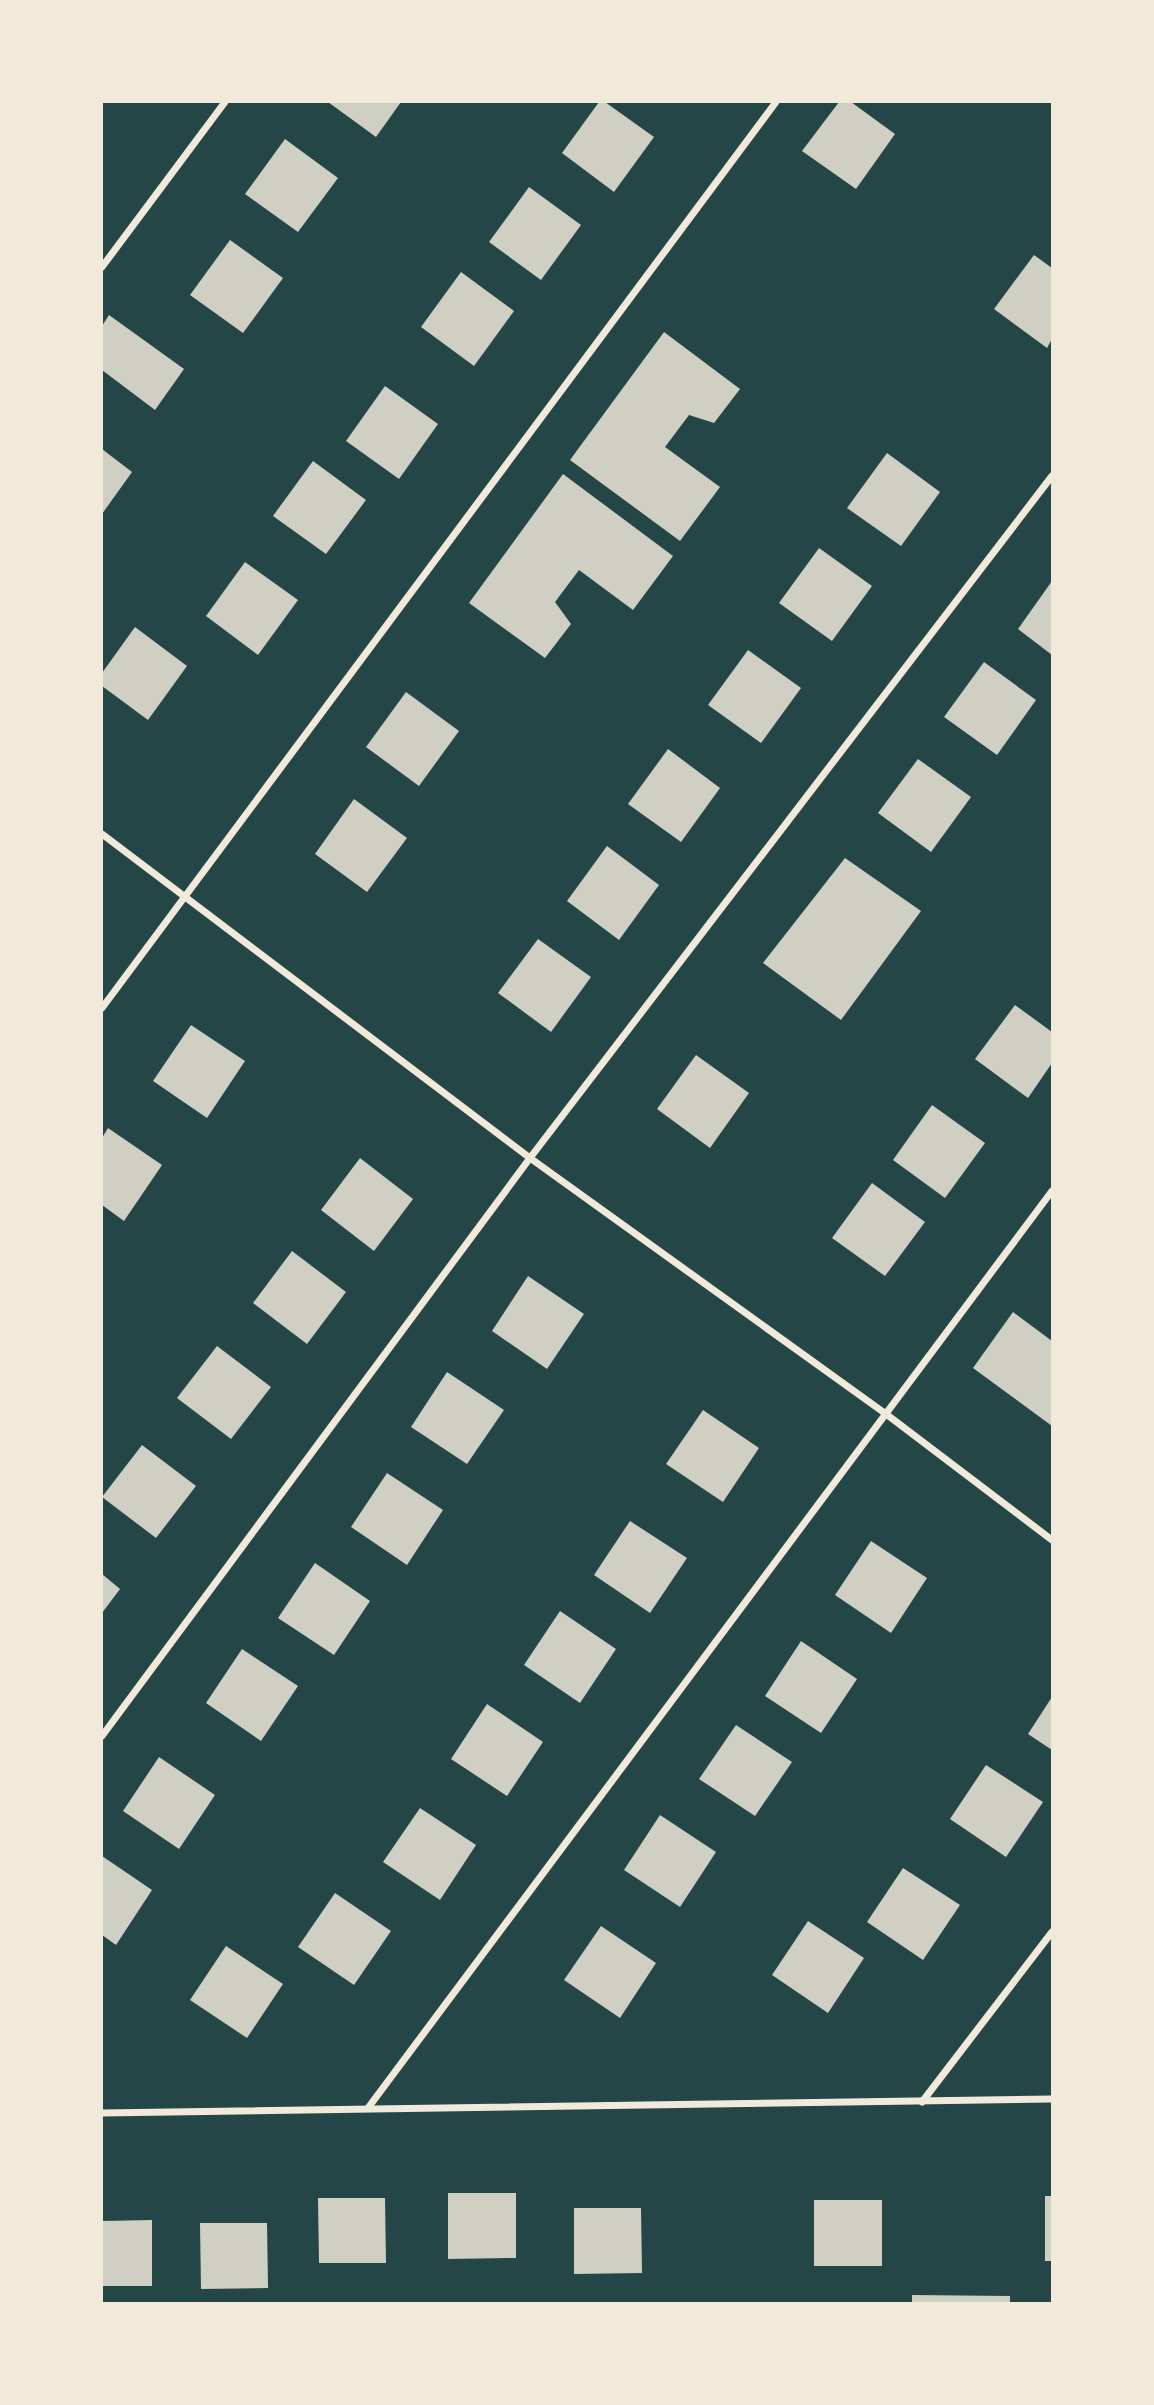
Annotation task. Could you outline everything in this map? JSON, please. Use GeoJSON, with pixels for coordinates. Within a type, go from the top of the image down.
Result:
{"type":"FeatureCollection","features":[{"type":"Feature","properties":{"kind":"street"},"geometry":{"type":"LineString","coordinates":[[102,267],[225,102]]}},
{"type":"Feature","properties":{"kind":"street"},"geometry":{"type":"LineString","coordinates":[[102,1008],[776,102]]}},
{"type":"Feature","properties":{"kind":"street"},"geometry":{"type":"LineString","coordinates":[[102,1736],[530,1158],[1052,476]]}},
{"type":"Feature","properties":{"kind":"street"},"geometry":{"type":"LineString","coordinates":[[102,834],[530,1158],[886,1414],[1052,1540]]}},
{"type":"Feature","properties":{"kind":"street"},"geometry":{"type":"LineString","coordinates":[[368,2108],[1052,1191]]}},
{"type":"Feature","properties":{"kind":"street"},"geometry":{"type":"LineString","coordinates":[[922,2102],[1052,1932]]}},
{"type":"Feature","properties":{"kind":"street"},"geometry":{"type":"LineString","coordinates":[[102,2113],[1052,2099]]}},
{"type":"Feature","properties":{"kind":"shaded area"},"geometry":{"type":"Polygon","coordinates":[[[102,102],[1052,102],[1052,2303],[102,2303],[102,102]]]}},
{"type":"Feature","properties":{"kind":"building"},"geometry":{"type":"Polygon","coordinates":[[[328,102],[401,102],[376,137],[328,102]]]}},
{"type":"Feature","properties":{"kind":"building"},"geometry":{"type":"Polygon","coordinates":[[[599,102],[605,102],[654,137],[614,192],[562,153],[599,102]]]}},
{"type":"Feature","properties":{"kind":"building"},"geometry":{"type":"Polygon","coordinates":[[[839,102],[851,102],[895,134],[856,189],[802,151],[839,102]]]}},
{"type":"Feature","properties":{"kind":"building"},"geometry":{"type":"Polygon","coordinates":[[[285,139],[338,178],[298,232],[245,194],[285,139]]]}},
{"type":"Feature","properties":{"kind":"building"},"geometry":{"type":"Polygon","coordinates":[[[529,187],[581,225],[541,280],[489,242],[529,187]]]}},
{"type":"Feature","properties":{"kind":"building"},"geometry":{"type":"Polygon","coordinates":[[[230,240],[283,278],[243,333],[190,295],[230,240]]]}},
{"type":"Feature","properties":{"kind":"building"},"geometry":{"type":"Polygon","coordinates":[[[1034,255],[1052,268],[1052,339],[1047,348],[994,309],[1034,255]]]}},
{"type":"Feature","properties":{"kind":"building"},"geometry":{"type":"Polygon","coordinates":[[[461,272],[514,311],[474,366],[421,327],[461,272]]]}},
{"type":"Feature","properties":{"kind":"building"},"geometry":{"type":"Polygon","coordinates":[[[109,315],[184,369],[155,410],[102,370],[102,326],[109,315]]]}},
{"type":"Feature","properties":{"kind":"building"},"geometry":{"type":"Polygon","coordinates":[[[664,332],[740,389],[714,423],[689,415],[665,447],[720,487],[680,541],[570,460],[664,332]]]}},
{"type":"Feature","properties":{"kind":"building"},"geometry":{"type":"Polygon","coordinates":[[[385,386],[438,424],[399,479],[346,441],[385,386]]]}},
{"type":"Feature","properties":{"kind":"building"},"geometry":{"type":"Polygon","coordinates":[[[102,449],[132,472],[102,514],[102,449]]]}},
{"type":"Feature","properties":{"kind":"building"},"geometry":{"type":"Polygon","coordinates":[[[887,453],[940,492],[901,546],[847,508],[887,453]]]}},
{"type":"Feature","properties":{"kind":"building"},"geometry":{"type":"Polygon","coordinates":[[[313,461],[366,500],[326,554],[273,516],[313,461]]]}},
{"type":"Feature","properties":{"kind":"building"},"geometry":{"type":"Polygon","coordinates":[[[563,474],[673,556],[633,610],[579,570],[555,602],[571,624],[545,658],[469,603],[563,474]]]}},
{"type":"Feature","properties":{"kind":"building"},"geometry":{"type":"Polygon","coordinates":[[[819,548],[872,586],[832,641],[779,603],[819,548]]]}},
{"type":"Feature","properties":{"kind":"building"},"geometry":{"type":"Polygon","coordinates":[[[245,562],[298,600],[258,655],[206,616],[245,562]]]}},
{"type":"Feature","properties":{"kind":"building"},"geometry":{"type":"Polygon","coordinates":[[[1052,581],[1052,655],[1018,629],[1052,581]]]}},
{"type":"Feature","properties":{"kind":"building"},"geometry":{"type":"Polygon","coordinates":[[[135,627],[187,666],[148,720],[102,686],[102,673],[135,627]]]}},
{"type":"Feature","properties":{"kind":"building"},"geometry":{"type":"Polygon","coordinates":[[[748,650],[801,688],[761,743],[708,705],[748,650]]]}},
{"type":"Feature","properties":{"kind":"building"},"geometry":{"type":"Polygon","coordinates":[[[984,662],[1036,700],[997,755],[944,717],[984,662]]]}},
{"type":"Feature","properties":{"kind":"building"},"geometry":{"type":"Polygon","coordinates":[[[406,692],[459,731],[419,786],[366,747],[406,692]]]}},
{"type":"Feature","properties":{"kind":"building"},"geometry":{"type":"Polygon","coordinates":[[[668,749],[720,788],[681,842],[628,804],[668,749]]]}},
{"type":"Feature","properties":{"kind":"building"},"geometry":{"type":"Polygon","coordinates":[[[918,759],[971,797],[931,852],[878,813],[918,759]]]}},
{"type":"Feature","properties":{"kind":"building"},"geometry":{"type":"Polygon","coordinates":[[[354,799],[407,838],[367,892],[315,854],[354,799]]]}},
{"type":"Feature","properties":{"kind":"building"},"geometry":{"type":"Polygon","coordinates":[[[607,846],[659,885],[619,940],[567,901],[607,846]]]}},
{"type":"Feature","properties":{"kind":"building"},"geometry":{"type":"Polygon","coordinates":[[[845,858],[921,911],[841,1020],[763,963],[845,858]]]}},
{"type":"Feature","properties":{"kind":"building"},"geometry":{"type":"Polygon","coordinates":[[[538,939],[591,977],[551,1032],[498,993],[538,939]]]}},
{"type":"Feature","properties":{"kind":"building"},"geometry":{"type":"Polygon","coordinates":[[[1015,1005],[1052,1032],[1052,1063],[1028,1098],[975,1059],[1015,1005]]]}},
{"type":"Feature","properties":{"kind":"building"},"geometry":{"type":"Polygon","coordinates":[[[191,1025],[245,1061],[207,1118],[153,1081],[191,1025]]]}},
{"type":"Feature","properties":{"kind":"building"},"geometry":{"type":"Polygon","coordinates":[[[696,1055],[749,1093],[710,1148],[657,1109],[696,1055]]]}},
{"type":"Feature","properties":{"kind":"building"},"geometry":{"type":"Polygon","coordinates":[[[932,1105],[985,1143],[945,1198],[893,1160],[932,1105]]]}},
{"type":"Feature","properties":{"kind":"building"},"geometry":{"type":"Polygon","coordinates":[[[108,1128],[162,1165],[124,1221],[102,1205],[102,1138],[108,1128]]]}},
{"type":"Feature","properties":{"kind":"building"},"geometry":{"type":"Polygon","coordinates":[[[360,1158],[413,1199],[374,1251],[321,1210],[360,1158]]]}},
{"type":"Feature","properties":{"kind":"building"},"geometry":{"type":"Polygon","coordinates":[[[872,1183],[925,1222],[885,1276],[832,1238],[872,1183]]]}},
{"type":"Feature","properties":{"kind":"building"},"geometry":{"type":"Polygon","coordinates":[[[292,1251],[346,1292],[307,1344],[253,1303],[292,1251]]]}},
{"type":"Feature","properties":{"kind":"building"},"geometry":{"type":"Polygon","coordinates":[[[528,1276],[584,1314],[547,1369],[492,1331],[528,1276]]]}},
{"type":"Feature","properties":{"kind":"building"},"geometry":{"type":"Polygon","coordinates":[[[1013,1312],[1052,1341],[1052,1426],[973,1368],[1013,1312]]]}},
{"type":"Feature","properties":{"kind":"building"},"geometry":{"type":"Polygon","coordinates":[[[217,1346],[271,1387],[231,1439],[177,1398],[217,1346]]]}},
{"type":"Feature","properties":{"kind":"building"},"geometry":{"type":"Polygon","coordinates":[[[447,1372],[504,1410],[467,1464],[411,1427],[447,1372]]]}},
{"type":"Feature","properties":{"kind":"building"},"geometry":{"type":"Polygon","coordinates":[[[703,1410],[759,1448],[723,1502],[666,1464],[703,1410]]]}},
{"type":"Feature","properties":{"kind":"building"},"geometry":{"type":"Polygon","coordinates":[[[142,1445],[196,1486],[156,1538],[102,1497],[142,1445]]]}},
{"type":"Feature","properties":{"kind":"building"},"geometry":{"type":"Polygon","coordinates":[[[387,1473],[443,1510],[407,1565],[351,1527],[387,1473]]]}},
{"type":"Feature","properties":{"kind":"building"},"geometry":{"type":"Polygon","coordinates":[[[630,1521],[687,1558],[650,1613],[594,1575],[630,1521]]]}},
{"type":"Feature","properties":{"kind":"building"},"geometry":{"type":"Polygon","coordinates":[[[871,1541],[927,1578],[891,1633],[835,1595],[871,1541]]]}},
{"type":"Feature","properties":{"kind":"building"},"geometry":{"type":"Polygon","coordinates":[[[315,1563],[370,1601],[334,1655],[278,1618],[315,1563]]]}},
{"type":"Feature","properties":{"kind":"building"},"geometry":{"type":"Polygon","coordinates":[[[102,1574],[120,1589],[102,1613],[102,1574]]]}},
{"type":"Feature","properties":{"kind":"building"},"geometry":{"type":"Polygon","coordinates":[[[560,1611],[616,1649],[580,1703],[524,1665],[560,1611]]]}},
{"type":"Feature","properties":{"kind":"building"},"geometry":{"type":"Polygon","coordinates":[[[801,1641],[857,1679],[821,1733],[765,1696],[801,1641]]]}},
{"type":"Feature","properties":{"kind":"building"},"geometry":{"type":"Polygon","coordinates":[[[242,1649],[298,1686],[261,1741],[206,1703],[242,1649]]]}},
{"type":"Feature","properties":{"kind":"building"},"geometry":{"type":"Polygon","coordinates":[[[1052,1697],[1052,1750],[1028,1734],[1052,1697]]]}},
{"type":"Feature","properties":{"kind":"building"},"geometry":{"type":"Polygon","coordinates":[[[487,1704],[543,1742],[507,1796],[451,1759],[487,1704]]]}},
{"type":"Feature","properties":{"kind":"building"},"geometry":{"type":"Polygon","coordinates":[[[736,1725],[792,1762],[755,1816],[699,1779],[736,1725]]]}},
{"type":"Feature","properties":{"kind":"building"},"geometry":{"type":"Polygon","coordinates":[[[159,1757],[215,1795],[179,1849],[123,1811],[159,1757]]]}},
{"type":"Feature","properties":{"kind":"building"},"geometry":{"type":"Polygon","coordinates":[[[986,1765],[1043,1802],[1006,1857],[950,1819],[986,1765]]]}},
{"type":"Feature","properties":{"kind":"building"},"geometry":{"type":"Polygon","coordinates":[[[420,1808],[476,1845],[440,1900],[383,1862],[420,1808]]]}},
{"type":"Feature","properties":{"kind":"building"},"geometry":{"type":"Polygon","coordinates":[[[660,1815],[716,1852],[680,1907],[624,1870],[660,1815]]]}},
{"type":"Feature","properties":{"kind":"building"},"geometry":{"type":"Polygon","coordinates":[[[102,1856],[152,1890],[116,1945],[102,1935],[102,1856]]]}},
{"type":"Feature","properties":{"kind":"building"},"geometry":{"type":"Polygon","coordinates":[[[903,1868],[960,1905],[923,1960],[867,1922],[903,1868]]]}},
{"type":"Feature","properties":{"kind":"building"},"geometry":{"type":"Polygon","coordinates":[[[335,1893],[391,1931],[354,1985],[298,1947],[335,1893]]]}},
{"type":"Feature","properties":{"kind":"building"},"geometry":{"type":"Polygon","coordinates":[[[808,1921],[864,1958],[828,2013],[772,1975],[808,1921]]]}},
{"type":"Feature","properties":{"kind":"building"},"geometry":{"type":"Polygon","coordinates":[[[601,1926],[656,1963],[620,2018],[564,1980],[601,1926]]]}},
{"type":"Feature","properties":{"kind":"building"},"geometry":{"type":"Polygon","coordinates":[[[226,1946],[283,1984],[247,2038],[190,2000],[226,1946]]]}},
{"type":"Feature","properties":{"kind":"building"},"geometry":{"type":"Polygon","coordinates":[[[448,2193],[516,2193],[516,2258],[448,2259],[448,2193]]]}},
{"type":"Feature","properties":{"kind":"building"},"geometry":{"type":"Polygon","coordinates":[[[1045,2196],[1052,2196],[1052,2261],[1045,2261],[1045,2196]]]}},
{"type":"Feature","properties":{"kind":"building"},"geometry":{"type":"Polygon","coordinates":[[[318,2198],[385,2198],[386,2263],[319,2263],[318,2198]]]}},
{"type":"Feature","properties":{"kind":"building"},"geometry":{"type":"Polygon","coordinates":[[[814,2200],[882,2200],[882,2266],[814,2266],[814,2200]]]}},
{"type":"Feature","properties":{"kind":"building"},"geometry":{"type":"Polygon","coordinates":[[[574,2208],[641,2208],[642,2273],[574,2274],[574,2208]]]}},
{"type":"Feature","properties":{"kind":"building"},"geometry":{"type":"Polygon","coordinates":[[[152,2220],[152,2286],[102,2286],[102,2221],[152,2220]]]}},
{"type":"Feature","properties":{"kind":"building"},"geometry":{"type":"Polygon","coordinates":[[[200,2223],[267,2223],[268,2288],[201,2289],[200,2223]]]}},
{"type":"Feature","properties":{"kind":"building"},"geometry":{"type":"Polygon","coordinates":[[[912,2295],[1010,2296],[1010,2304],[912,2304],[912,2295]]]}}]}
